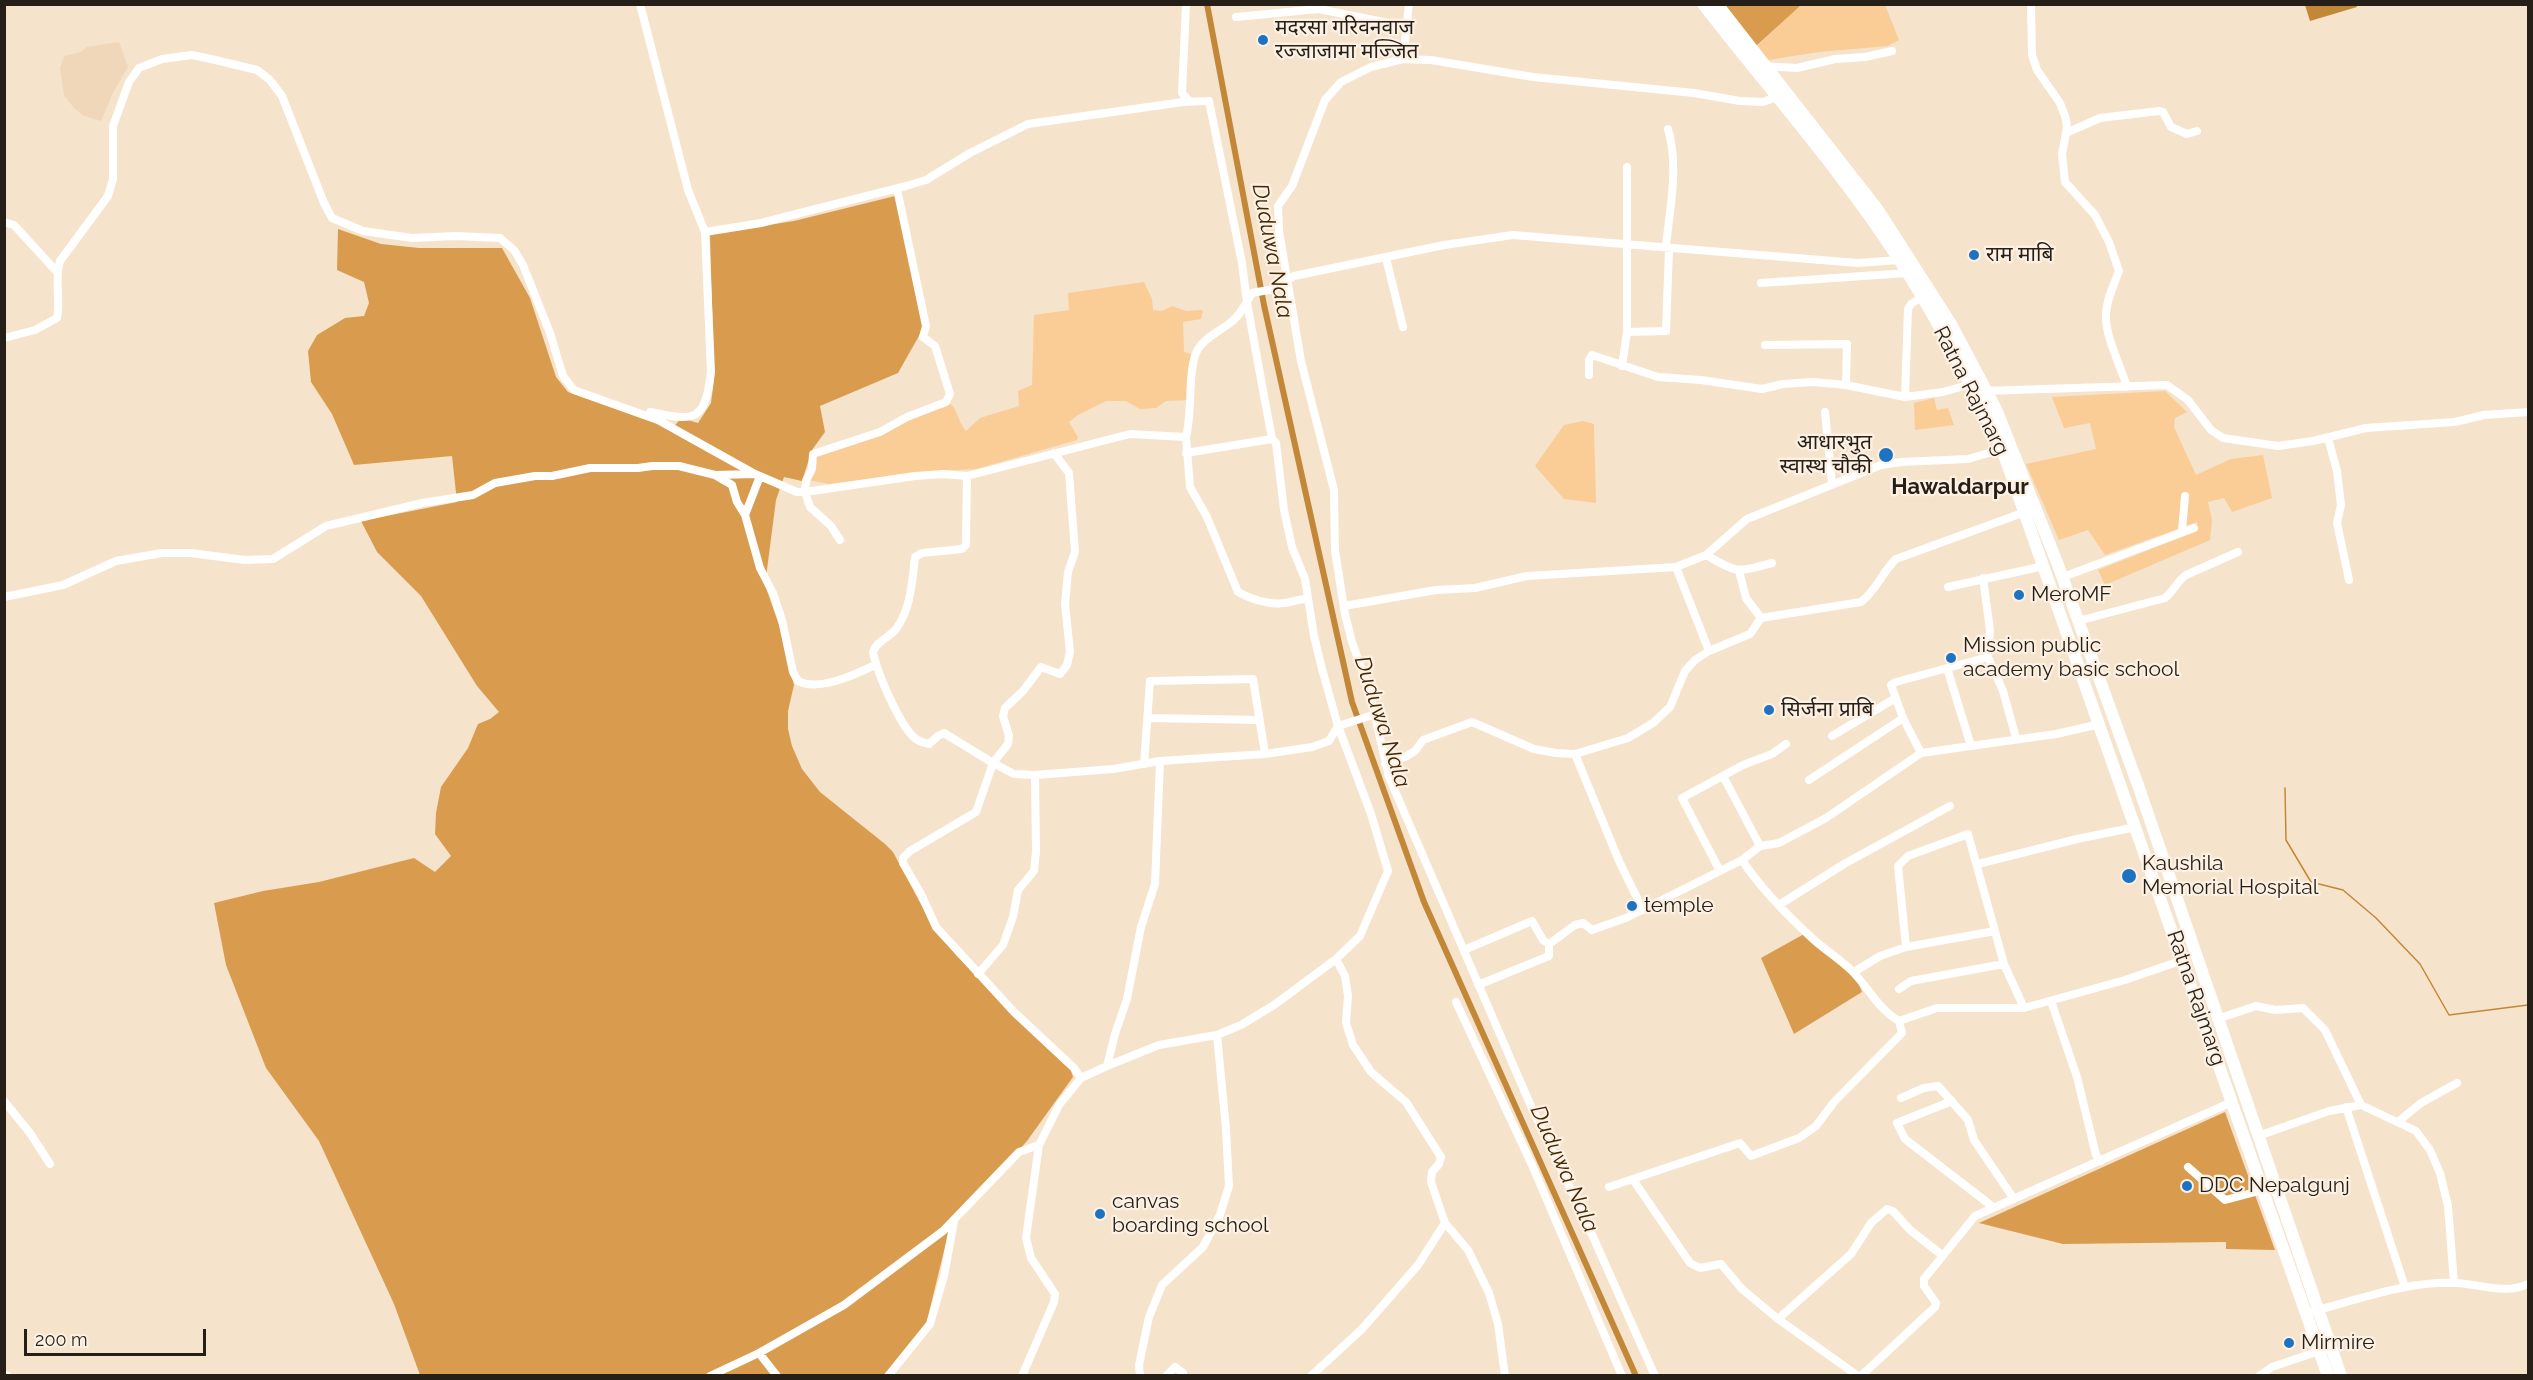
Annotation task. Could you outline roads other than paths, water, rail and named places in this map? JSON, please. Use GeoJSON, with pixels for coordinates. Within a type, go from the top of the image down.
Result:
{"type":"FeatureCollection","features":[{"type":"Feature","properties":{"kind":"highway","name":"Ratna Rajmarg"},"geometry":{"type":"LineString","coordinates":[[1703,4],[1866,212],[1899,260],[1972,387],[2002,449],[2306,1313],[2341,1376]]}},
{"type":"Feature","properties":{"kind":"highway","name":"Ratna Rajmarg"},"geometry":{"type":"LineString","coordinates":[[1716,4],[1884,218],[1951,324],[1988,392],[2015,453],[2139,788],[2319,1310],[2328,1376]]}},
{"type":"Feature","properties":{"kind":"street"},"geometry":{"type":"LineString","coordinates":[[627,407],[678,418],[690,418],[705,405],[709,394],[711,372],[705,232],[688,190],[640,4]]}},
{"type":"Feature","properties":{"kind":"street"},"geometry":{"type":"LineString","coordinates":[[1186,4],[1182,93],[1189,101]]}},
{"type":"Feature","properties":{"kind":"street"},"geometry":{"type":"LineString","coordinates":[[1403,59],[1409,4]]}},
{"type":"Feature","properties":{"kind":"street"},"geometry":{"type":"LineString","coordinates":[[2031,4],[2032,56],[2037,70],[2060,103],[2066,119],[2062,154],[2065,182],[2095,215],[2109,242],[2119,271],[2105,317],[2127,387]]}},
{"type":"Feature","properties":{"kind":"street"},"geometry":{"type":"LineString","coordinates":[[1236,17],[1318,7],[1408,27]]}},
{"type":"Feature","properties":{"kind":"street"},"geometry":{"type":"LineString","coordinates":[[1764,66],[1797,68],[1835,59],[1865,57],[1892,51]]}},
{"type":"Feature","properties":{"kind":"street"},"geometry":{"type":"LineString","coordinates":[[4,338],[35,330],[57,318],[59,309],[57,272],[69,247],[108,195],[113,179],[113,126],[129,82],[139,68],[162,59],[192,55],[257,70],[270,80],[282,96],[332,218],[363,231],[412,238],[455,236],[500,238],[514,250],[523,265],[550,333],[563,376],[574,390],[627,407],[658,420],[758,475],[797,492],[915,476],[943,474],[967,476],[1130,434],[1185,437]]}},
{"type":"Feature","properties":{"kind":"street"},"geometry":{"type":"LineString","coordinates":[[1655,1376],[1590,1230],[1546,1141],[1385,764],[1369,690],[1352,642],[1344,606],[1335,551],[1334,490],[1301,361],[1279,231],[1278,206],[1292,186],[1325,100],[1341,82],[1371,67],[1403,59],[1431,60],[1533,77],[1694,93],[1740,101],[1763,102],[1776,97]]}},
{"type":"Feature","properties":{"kind":"street"},"geometry":{"type":"LineString","coordinates":[[705,232],[761,223],[926,180],[970,153],[1028,124],[1189,101],[1209,101],[1242,263],[1246,303],[1272,439],[1276,443],[1279,457],[1284,510],[1292,547],[1305,579],[1314,636],[1388,871],[1360,936],[1336,959],[1274,1005],[1241,1025],[1217,1035],[1159,1045],[1081,1078],[1059,1105],[1039,1145],[1026,1238],[1031,1258],[1055,1294],[1050,1313],[1022,1376]]}},
{"type":"Feature","properties":{"kind":"street"},"geometry":{"type":"LineString","coordinates":[[2066,133],[2100,118],[2159,111],[2163,112],[2171,128],[2187,134],[2197,131]]}},
{"type":"Feature","properties":{"kind":"street"},"geometry":{"type":"LineString","coordinates":[[1627,332],[1666,331],[1672,144],[1668,129]]}},
{"type":"Feature","properties":{"kind":"street"},"geometry":{"type":"LineString","coordinates":[[1622,366],[1627,332],[1627,167]]}},
{"type":"Feature","properties":{"kind":"street"},"geometry":{"type":"LineString","coordinates":[[840,540],[831,526],[810,507],[805,492],[815,453],[880,432],[948,399],[950,394],[935,346],[923,337],[926,326],[897,189]]}},
{"type":"Feature","properties":{"kind":"street"},"geometry":{"type":"LineString","coordinates":[[4,222],[14,225],[57,272]]}},
{"type":"Feature","properties":{"kind":"street"},"geometry":{"type":"LineString","coordinates":[[1308,599],[1299,598],[1276,603],[1262,601],[1238,592],[1207,517],[1190,487],[1185,437],[1191,415],[1192,371],[1198,348],[1208,338],[1233,321],[1252,293],[1274,289],[1287,279],[1444,245],[1513,235],[1858,263],[1899,260]]}},
{"type":"Feature","properties":{"kind":"street"},"geometry":{"type":"LineString","coordinates":[[1386,258],[1403,327]]}},
{"type":"Feature","properties":{"kind":"street"},"geometry":{"type":"LineString","coordinates":[[1761,283],[1907,273]]}},
{"type":"Feature","properties":{"kind":"street"},"geometry":{"type":"LineString","coordinates":[[1905,398],[1908,309],[1911,304],[1922,297]]}},
{"type":"Feature","properties":{"kind":"street"},"geometry":{"type":"LineString","coordinates":[[1765,345],[1847,344],[1846,386]]}},
{"type":"Feature","properties":{"kind":"street"},"geometry":{"type":"LineString","coordinates":[[1589,375],[1589,360],[1592,355],[1658,377],[1701,380],[1762,389],[1783,384],[1813,382],[1905,398],[1972,387],[1988,392],[2167,385],[2188,400],[2211,430],[2223,438],[2278,446],[2328,438],[2366,428],[2455,422],[2484,415],[2529,412]]}},
{"type":"Feature","properties":{"kind":"street"},"geometry":{"type":"LineString","coordinates":[[1825,412],[1832,483]]}},
{"type":"Feature","properties":{"kind":"street"},"geometry":{"type":"LineString","coordinates":[[2328,438],[2337,471],[2341,505],[2337,523],[2349,580]]}},
{"type":"Feature","properties":{"kind":"street"},"geometry":{"type":"LineString","coordinates":[[1186,453],[1272,439]]}},
{"type":"Feature","properties":{"kind":"street"},"geometry":{"type":"LineString","coordinates":[[1344,606],[1436,590],[1475,588],[1527,576],[1676,567],[1706,555],[1747,519],[1881,465],[1968,459],[2002,449]]}},
{"type":"Feature","properties":{"kind":"street"},"geometry":{"type":"LineString","coordinates":[[1054,453],[1069,473],[1071,488],[1075,552],[1068,572],[1065,604],[1069,659],[1059,674],[1041,667],[1023,691],[1005,708],[1003,716],[1009,736],[1008,744],[993,764],[976,812],[903,858],[903,863],[936,927],[1014,1012],[1074,1068],[1081,1078]]}},
{"type":"Feature","properties":{"kind":"street"},"geometry":{"type":"LineString","coordinates":[[4,597],[63,585],[116,561],[162,553],[220,556],[245,560],[273,559],[326,526],[422,503],[473,495],[495,483],[535,476],[552,477],[590,468],[652,466],[679,466],[715,475],[758,475]]}},
{"type":"Feature","properties":{"kind":"street"},"geometry":{"type":"LineString","coordinates":[[715,475],[732,485],[737,502],[745,514],[760,568],[773,593],[782,620],[793,672],[798,681],[813,684],[833,682],[875,665]]}},
{"type":"Feature","properties":{"kind":"street"},"geometry":{"type":"LineString","coordinates":[[745,514],[758,475]]}},
{"type":"Feature","properties":{"kind":"street"},"geometry":{"type":"LineString","coordinates":[[967,476],[966,545],[962,549],[922,553],[915,557],[906,609],[894,632],[874,647],[875,665],[885,689],[917,740],[929,744],[944,733],[993,764],[1014,774],[1035,775],[1113,769],[1160,761],[1312,747],[1329,741],[1342,724],[1373,715]]}},
{"type":"Feature","properties":{"kind":"street"},"geometry":{"type":"LineString","coordinates":[[2182,531],[2185,496]]}},
{"type":"Feature","properties":{"kind":"street"},"geometry":{"type":"LineString","coordinates":[[1385,764],[1405,758],[1415,751],[1423,740],[1472,722],[1534,749],[1575,754],[1628,738],[1653,723],[1670,707],[1685,671],[1695,660],[1709,651],[1750,634],[1761,618],[1861,602],[1872,594],[1884,570],[1896,559],[2025,512]]}},
{"type":"Feature","properties":{"kind":"street"},"geometry":{"type":"LineString","coordinates":[[2062,577],[2194,528]]}},
{"type":"Feature","properties":{"kind":"street"},"geometry":{"type":"LineString","coordinates":[[2078,621],[2165,598],[2186,575],[2238,552]]}},
{"type":"Feature","properties":{"kind":"street"},"geometry":{"type":"LineString","coordinates":[[1706,555],[1731,570],[1739,571],[1772,563]]}},
{"type":"Feature","properties":{"kind":"street"},"geometry":{"type":"LineString","coordinates":[[1948,587],[2044,566]]}},
{"type":"Feature","properties":{"kind":"street"},"geometry":{"type":"LineString","coordinates":[[1676,567],[1709,651]]}},
{"type":"Feature","properties":{"kind":"street"},"geometry":{"type":"LineString","coordinates":[[1739,571],[1746,598],[1761,618]]}},
{"type":"Feature","properties":{"kind":"street"},"geometry":{"type":"LineString","coordinates":[[1983,578],[1990,630],[1988,657],[2003,691],[2016,738]]}},
{"type":"Feature","properties":{"kind":"street"},"geometry":{"type":"LineString","coordinates":[[1921,753],[1894,699],[1891,686],[1896,682],[1988,657]]}},
{"type":"Feature","properties":{"kind":"street"},"geometry":{"type":"LineString","coordinates":[[1947,668],[1971,746]]}},
{"type":"Feature","properties":{"kind":"street"},"geometry":{"type":"LineString","coordinates":[[1144,764],[1150,681],[1253,679],[1265,753]]}},
{"type":"Feature","properties":{"kind":"street"},"geometry":{"type":"LineString","coordinates":[[1832,736],[1894,699]]}},
{"type":"Feature","properties":{"kind":"street"},"geometry":{"type":"LineString","coordinates":[[1148,718],[1260,720]]}},
{"type":"Feature","properties":{"kind":"street"},"geometry":{"type":"LineString","coordinates":[[1809,780],[1903,718]]}},
{"type":"Feature","properties":{"kind":"street"},"geometry":{"type":"LineString","coordinates":[[1549,944],[1575,925],[1583,923],[1592,930],[1643,910],[1742,860],[1760,846],[1779,843],[1826,818],[1921,753],[2055,734],[2100,724]]}},
{"type":"Feature","properties":{"kind":"street"},"geometry":{"type":"LineString","coordinates":[[1720,871],[1682,798],[1743,765],[1772,754],[1786,744]]}},
{"type":"Feature","properties":{"kind":"street"},"geometry":{"type":"LineString","coordinates":[[1575,754],[1619,861],[1643,910]]}},
{"type":"Feature","properties":{"kind":"street"},"geometry":{"type":"LineString","coordinates":[[1107,1066],[1114,1034],[1127,999],[1141,927],[1155,884],[1160,761]]}},
{"type":"Feature","properties":{"kind":"street"},"geometry":{"type":"LineString","coordinates":[[978,974],[1003,945],[1013,917],[1018,890],[1034,871],[1035,775]]}},
{"type":"Feature","properties":{"kind":"street"},"geometry":{"type":"LineString","coordinates":[[1723,776],[1760,846]]}},
{"type":"Feature","properties":{"kind":"street"},"geometry":{"type":"LineString","coordinates":[[1779,905],[1844,864],[1950,806]]}},
{"type":"Feature","properties":{"kind":"street"},"geometry":{"type":"LineString","coordinates":[[1978,864],[2136,827]]}},
{"type":"Feature","properties":{"kind":"street"},"geometry":{"type":"LineString","coordinates":[[1906,947],[1898,866],[1908,856],[1968,834],[2004,964],[2024,1008]]}},
{"type":"Feature","properties":{"kind":"street"},"geometry":{"type":"LineString","coordinates":[[1609,1187],[1740,1143],[1751,1156],[1807,1134],[1880,1053],[1902,1034],[1899,1021],[1883,1010],[1854,972],[1812,939],[1755,880],[1742,860]]}},
{"type":"Feature","properties":{"kind":"street"},"geometry":{"type":"LineString","coordinates":[[1464,950],[1532,921],[1543,940],[1549,944]]}},
{"type":"Feature","properties":{"kind":"street"},"geometry":{"type":"LineString","coordinates":[[1854,972],[1880,956],[1906,947],[1995,931]]}},
{"type":"Feature","properties":{"kind":"street"},"geometry":{"type":"LineString","coordinates":[[1478,985],[1549,956],[1549,944]]}},
{"type":"Feature","properties":{"kind":"street"},"geometry":{"type":"LineString","coordinates":[[1336,959],[1345,976],[1348,996],[1346,1023],[1353,1045],[1371,1072],[1406,1101],[1441,1157],[1439,1164],[1432,1172],[1431,1182],[1445,1222],[1467,1250],[1489,1293],[1498,1324],[1505,1376]]}},
{"type":"Feature","properties":{"kind":"street"},"geometry":{"type":"LineString","coordinates":[[1899,1021],[1937,1008],[2024,1008],[2125,980],[2183,960]]}},
{"type":"Feature","properties":{"kind":"street"},"geometry":{"type":"LineString","coordinates":[[1899,989],[1911,981],[2004,964]]}},
{"type":"Feature","properties":{"kind":"street"},"geometry":{"type":"LineString","coordinates":[[2051,1001],[2077,1077],[2096,1155],[2101,1161]]}},
{"type":"Feature","properties":{"kind":"street"},"geometry":{"type":"LineString","coordinates":[[1456,1002],[1532,1165],[1622,1376]]}},
{"type":"Feature","properties":{"kind":"street"},"geometry":{"type":"LineString","coordinates":[[2217,1019],[2256,1006],[2275,1010],[2304,1008],[2325,1030],[2361,1105]]}},
{"type":"Feature","properties":{"kind":"street"},"geometry":{"type":"LineString","coordinates":[[1140,1376],[1139,1365],[1149,1317],[1162,1285],[1203,1247],[1220,1215],[1229,1186],[1227,1129],[1217,1035]]}},
{"type":"Feature","properties":{"kind":"street"},"geometry":{"type":"LineString","coordinates":[[2399,1121],[2421,1103],[2457,1083]]}},
{"type":"Feature","properties":{"kind":"street"},"geometry":{"type":"LineString","coordinates":[[1901,1098],[1924,1088],[1938,1086],[1968,1120],[1974,1140],[2014,1199]]}},
{"type":"Feature","properties":{"kind":"street"},"geometry":{"type":"LineString","coordinates":[[4,1101],[30,1133],[50,1164]]}},
{"type":"Feature","properties":{"kind":"street"},"geometry":{"type":"LineString","coordinates":[[1952,1101],[1897,1123],[1905,1139],[1993,1207]]}},
{"type":"Feature","properties":{"kind":"street"},"geometry":{"type":"LineString","coordinates":[[1634,1180],[1690,1263],[1700,1268],[1721,1264],[1742,1289],[1779,1319],[1859,1376],[1935,1307],[1936,1303],[1924,1286],[1924,1279],[1975,1216],[2232,1102]]}},
{"type":"Feature","properties":{"kind":"street"},"geometry":{"type":"LineString","coordinates":[[2258,1136],[2346,1107],[2361,1105],[2416,1131],[2430,1150],[2440,1173],[2448,1206],[2454,1282]]}},
{"type":"Feature","properties":{"kind":"street"},"geometry":{"type":"LineString","coordinates":[[2346,1107],[2405,1287]]}},
{"type":"Feature","properties":{"kind":"street"},"geometry":{"type":"LineString","coordinates":[[710,1376],[759,1353],[844,1305],[954,1221],[1019,1152],[1039,1145]]}},
{"type":"Feature","properties":{"kind":"street"},"geometry":{"type":"LineString","coordinates":[[2188,1167],[2225,1200],[2263,1190]]}},
{"type":"Feature","properties":{"kind":"street"},"geometry":{"type":"LineString","coordinates":[[1779,1319],[1851,1254],[1870,1224],[1887,1209],[1893,1211],[1910,1230],[1942,1255]]}},
{"type":"Feature","properties":{"kind":"street"},"geometry":{"type":"LineString","coordinates":[[888,1376],[930,1324],[944,1276],[954,1221]]}},
{"type":"Feature","properties":{"kind":"street"},"geometry":{"type":"LineString","coordinates":[[1311,1376],[1362,1329],[1418,1265],[1445,1222]]}},
{"type":"Feature","properties":{"kind":"street"},"geometry":{"type":"LineString","coordinates":[[2306,1313],[2405,1287],[2454,1282],[2505,1290],[2529,1284]]}},
{"type":"Feature","properties":{"kind":"street"},"geometry":{"type":"LineString","coordinates":[[2259,1376],[2272,1367],[2325,1348]]}},
{"type":"Feature","properties":{"kind":"street"},"geometry":{"type":"LineString","coordinates":[[759,1353],[777,1376]]}},
{"type":"Feature","properties":{"kind":"street"},"geometry":{"type":"LineString","coordinates":[[1166,1376],[1175,1367],[1183,1373]]}},
{"type":"Feature","properties":{"kind":"waterway","name":"Duduwa Nala"},"geometry":{"type":"LineString","coordinates":[[1207,4],[1264,305],[1352,702],[1424,902],[1636,1376]]}},
{"type":"Feature","properties":{"kind":"waterway"},"geometry":{"type":"LineString","coordinates":[[2285,788],[2286,840],[2311,882],[2343,890],[2376,918],[2420,964],[2449,1015],[2528,1005]]}},
{"type":"Feature","properties":{"kind":"place","name":"मदरसा गरिवनवाज रज्जाजामा मज्जित"},"geometry":{"type":"Point","coordinates":[1263,40]}},
{"type":"Feature","properties":{"kind":"place","name":"राम माबि"},"geometry":{"type":"Point","coordinates":[1974,255]}},
{"type":"Feature","properties":{"kind":"place","name":"आधारभुत स्वास्थ चौकी"},"geometry":{"type":"Point","coordinates":[1886,455]}},
{"type":"Feature","properties":{"kind":"place","name":"MeroMF"},"geometry":{"type":"Point","coordinates":[2019,595]}},
{"type":"Feature","properties":{"kind":"place","name":"Mission public academy basic school"},"geometry":{"type":"Point","coordinates":[1951,658]}},
{"type":"Feature","properties":{"kind":"place","name":"सिर्जना प्राबि"},"geometry":{"type":"Point","coordinates":[1769,710]}},
{"type":"Feature","properties":{"kind":"place","name":"Kaushila Memorial Hospital"},"geometry":{"type":"Point","coordinates":[2129,876]}},
{"type":"Feature","properties":{"kind":"place","name":"temple"},"geometry":{"type":"Point","coordinates":[1632,906]}},
{"type":"Feature","properties":{"kind":"place","name":"DDC Nepalgunj"},"geometry":{"type":"Point","coordinates":[2187,1186]}},
{"type":"Feature","properties":{"kind":"place","name":"canvas boarding school"},"geometry":{"type":"Point","coordinates":[1100,1214]}},
{"type":"Feature","properties":{"kind":"place","name":"Mirmire"},"geometry":{"type":"Point","coordinates":[2289,1343]}},
{"type":"Feature","properties":{"kind":"district","name":"Hawaldarpur"},"geometry":{"type":"Point","coordinates":[1960,487]}}]}
